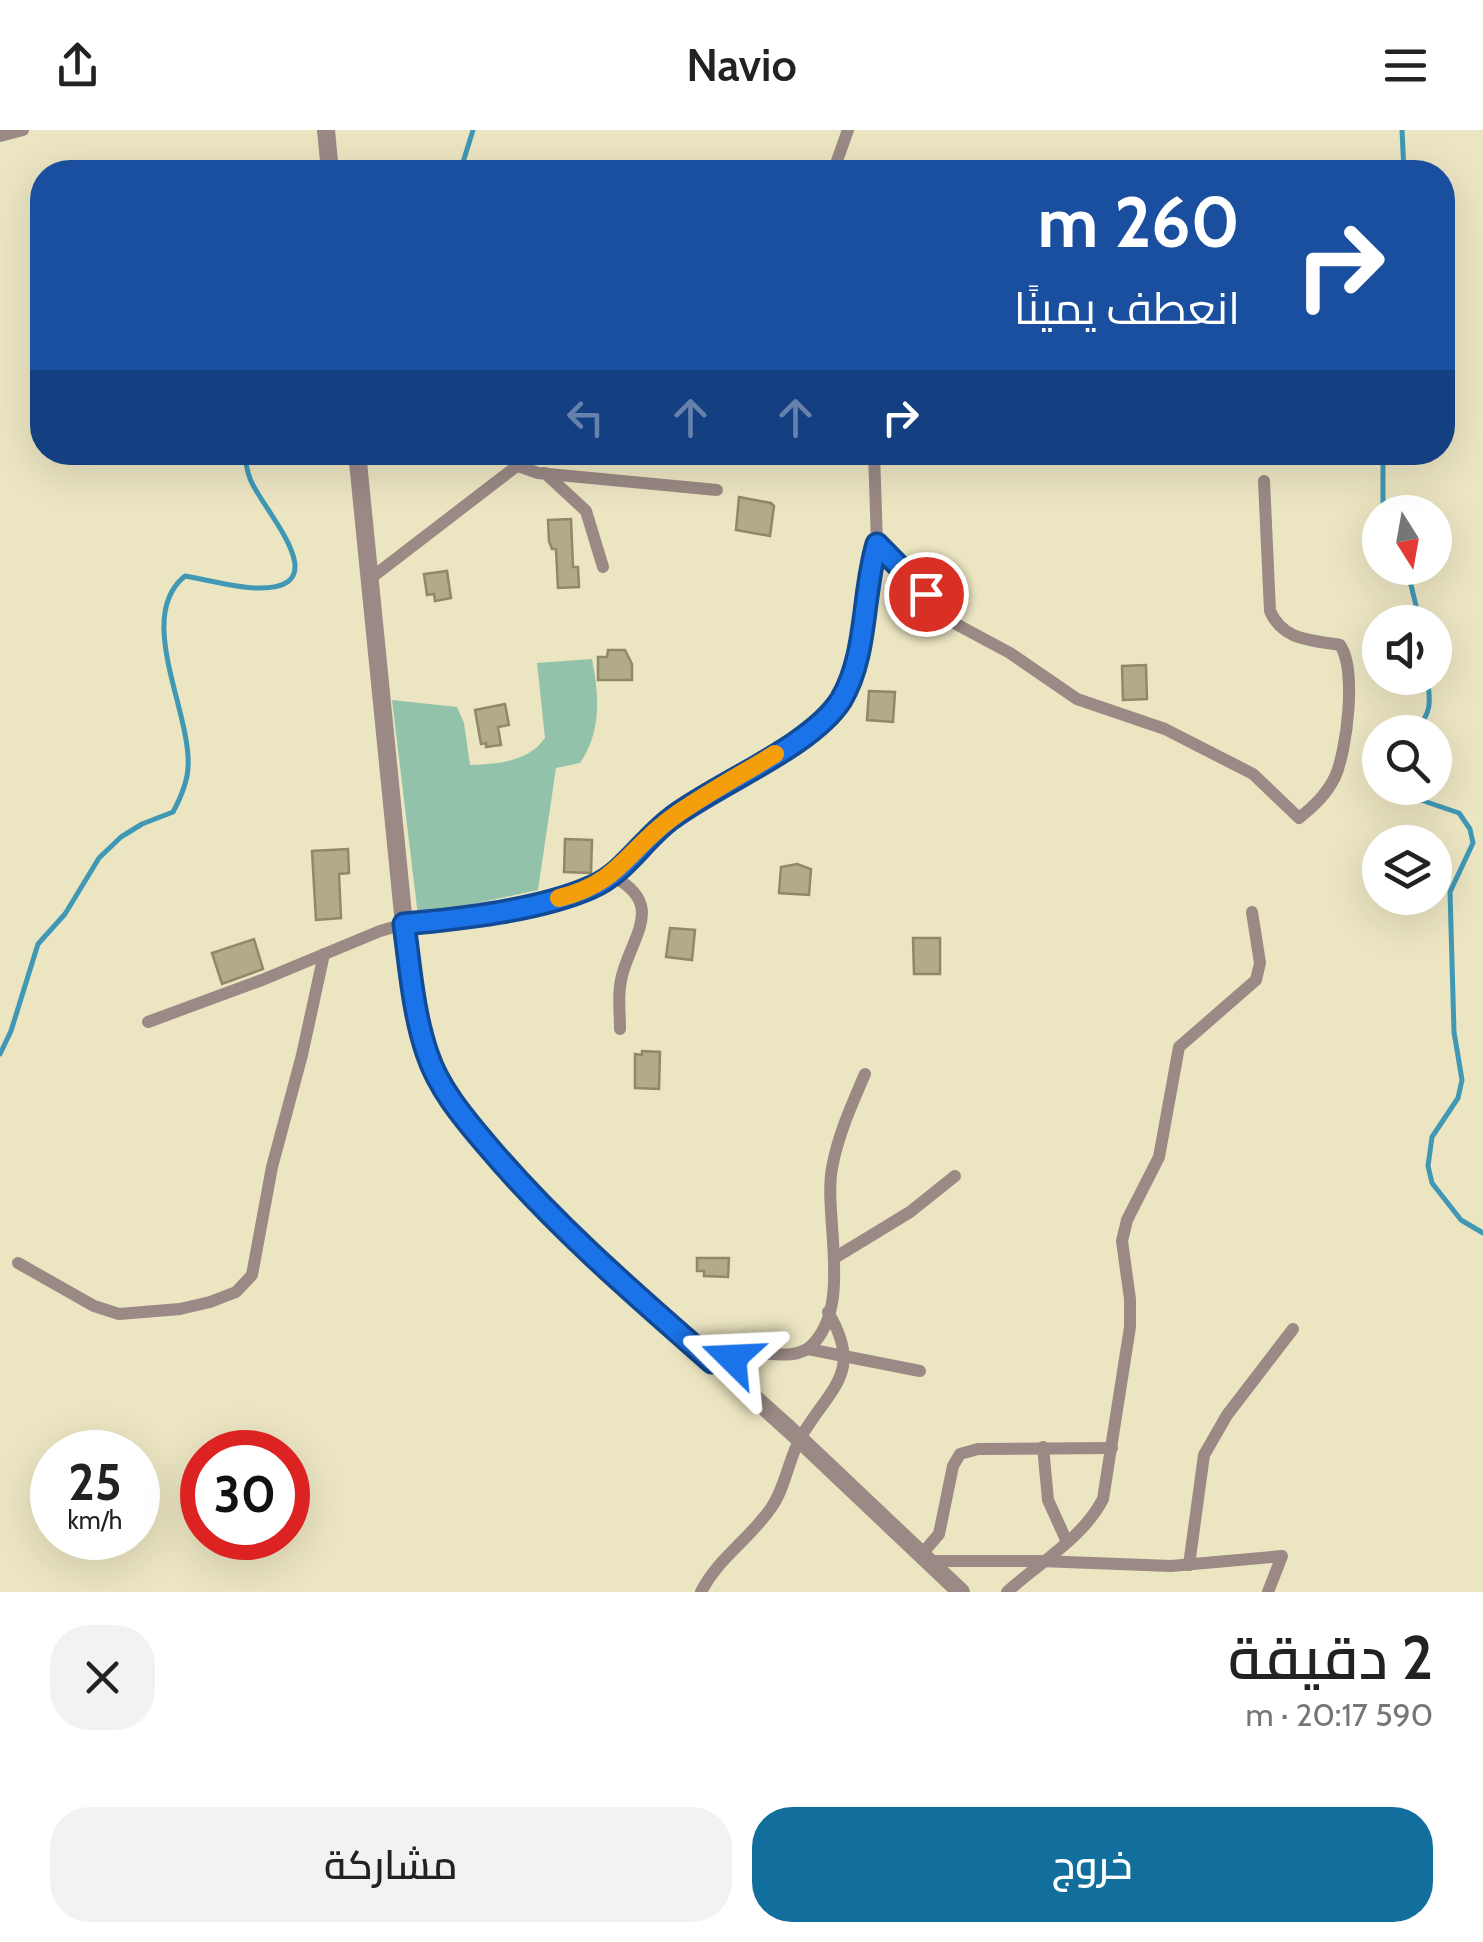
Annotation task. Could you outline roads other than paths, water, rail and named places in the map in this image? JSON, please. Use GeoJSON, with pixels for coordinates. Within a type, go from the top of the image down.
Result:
{"type":"FeatureCollection","features":[{"type":"Feature","properties":{"kind":"street"},"geometry":{"type":"LineString","coordinates":[[0,136],[23,130]]}},
{"type":"Feature","properties":{"kind":"street"},"geometry":{"type":"LineString","coordinates":[[326,130],[329,160]]}},
{"type":"Feature","properties":{"kind":"street"},"geometry":{"type":"LineString","coordinates":[[837,160],[848,130]]}},
{"type":"Feature","properties":{"kind":"street"},"geometry":{"type":"LineString","coordinates":[[358,465],[404,924],[427,1054],[442,1087],[514,1177],[577,1240],[800,1438],[961,1592]]}},
{"type":"Feature","properties":{"kind":"street"},"geometry":{"type":"LineString","coordinates":[[148,1022],[404,924],[544,902],[593,887],[612,876],[672,817],[786,747],[834,709],[843,696],[877,544],[874,465]]}},
{"type":"Feature","properties":{"kind":"street"},"geometry":{"type":"LineString","coordinates":[[371,578],[518,466],[545,473],[718,490]]}},
{"type":"Feature","properties":{"kind":"street"},"geometry":{"type":"LineString","coordinates":[[545,473],[586,511],[603,567]]}},
{"type":"Feature","properties":{"kind":"street"},"geometry":{"type":"LineString","coordinates":[[877,544],[926,594],[941,616],[1010,654],[1077,699],[1164,729],[1253,774],[1299,818],[1320,801],[1336,774],[1347,720],[1347,664],[1340,644],[1294,636],[1276,626],[1270,611],[1264,481]]}},
{"type":"Feature","properties":{"kind":"street"},"geometry":{"type":"LineString","coordinates":[[612,876],[628,884],[636,894],[642,915],[642,927],[619,990],[620,1029]]}},
{"type":"Feature","properties":{"kind":"street"},"geometry":{"type":"LineString","coordinates":[[1007,1592],[1067,1542],[1103,1499],[1130,1328],[1122,1241],[1127,1220],[1159,1157],[1179,1047],[1256,980],[1260,963],[1252,912]]}},
{"type":"Feature","properties":{"kind":"street"},"geometry":{"type":"LineString","coordinates":[[18,1263],[94,1306],[119,1314],[210,1302],[236,1292],[244,1284],[252,1275],[272,1167],[324,954]]}},
{"type":"Feature","properties":{"kind":"street"},"geometry":{"type":"LineString","coordinates":[[808,1349],[828,1312],[836,1258],[831,1171],[842,1127],[865,1074]]}},
{"type":"Feature","properties":{"kind":"street"},"geometry":{"type":"LineString","coordinates":[[836,1258],[910,1212],[954,1176]]}},
{"type":"Feature","properties":{"kind":"street"},"geometry":{"type":"LineString","coordinates":[[701,1592],[718,1565],[772,1507],[800,1438],[839,1381],[845,1355],[842,1336],[828,1312]]}},
{"type":"Feature","properties":{"kind":"street"},"geometry":{"type":"LineString","coordinates":[[1189,1565],[1204,1455],[1227,1415],[1293,1329]]}},
{"type":"Feature","properties":{"kind":"street"},"geometry":{"type":"LineString","coordinates":[[712,1362],[808,1349],[920,1371]]}},
{"type":"Feature","properties":{"kind":"street"},"geometry":{"type":"LineString","coordinates":[[1044,1447],[1048,1500],[1067,1542]]}},
{"type":"Feature","properties":{"kind":"street"},"geometry":{"type":"LineString","coordinates":[[926,1558],[939,1534],[953,1466],[960,1454],[978,1449],[1112,1448]]}},
{"type":"Feature","properties":{"kind":"street"},"geometry":{"type":"LineString","coordinates":[[926,1558],[1118,1566],[1189,1565],[1282,1556],[1268,1592]]}},
{"type":"Feature","properties":{"kind":"waterway"},"geometry":{"type":"LineString","coordinates":[[464,160],[473,130]]}},
{"type":"Feature","properties":{"kind":"waterway"},"geometry":{"type":"LineString","coordinates":[[1402,130],[1403,160]]}},
{"type":"Feature","properties":{"kind":"waterway"},"geometry":{"type":"LineString","coordinates":[[0,1054],[38,944],[65,914],[99,858],[121,837],[173,812],[183,791],[187,745],[165,640],[165,615],[171,594],[185,576],[255,588],[280,586],[292,577],[295,565],[291,549],[250,479],[247,465]]}},
{"type":"Feature","properties":{"kind":"waterway"},"geometry":{"type":"LineString","coordinates":[[1383,465],[1383,495]]}},
{"type":"Feature","properties":{"kind":"waterway"},"geometry":{"type":"LineString","coordinates":[[1411,585],[1416,605]]}},
{"type":"Feature","properties":{"kind":"waterway"},"geometry":{"type":"LineString","coordinates":[[1426,715],[1429,695]]}},
{"type":"Feature","properties":{"kind":"waterway"},"geometry":{"type":"LineString","coordinates":[[1436,805],[1459,813],[1470,829],[1473,843],[1450,892],[1454,1032],[1462,1080],[1458,1098],[1432,1137],[1428,1166],[1432,1183],[1461,1220],[1483,1233]]}}]}
